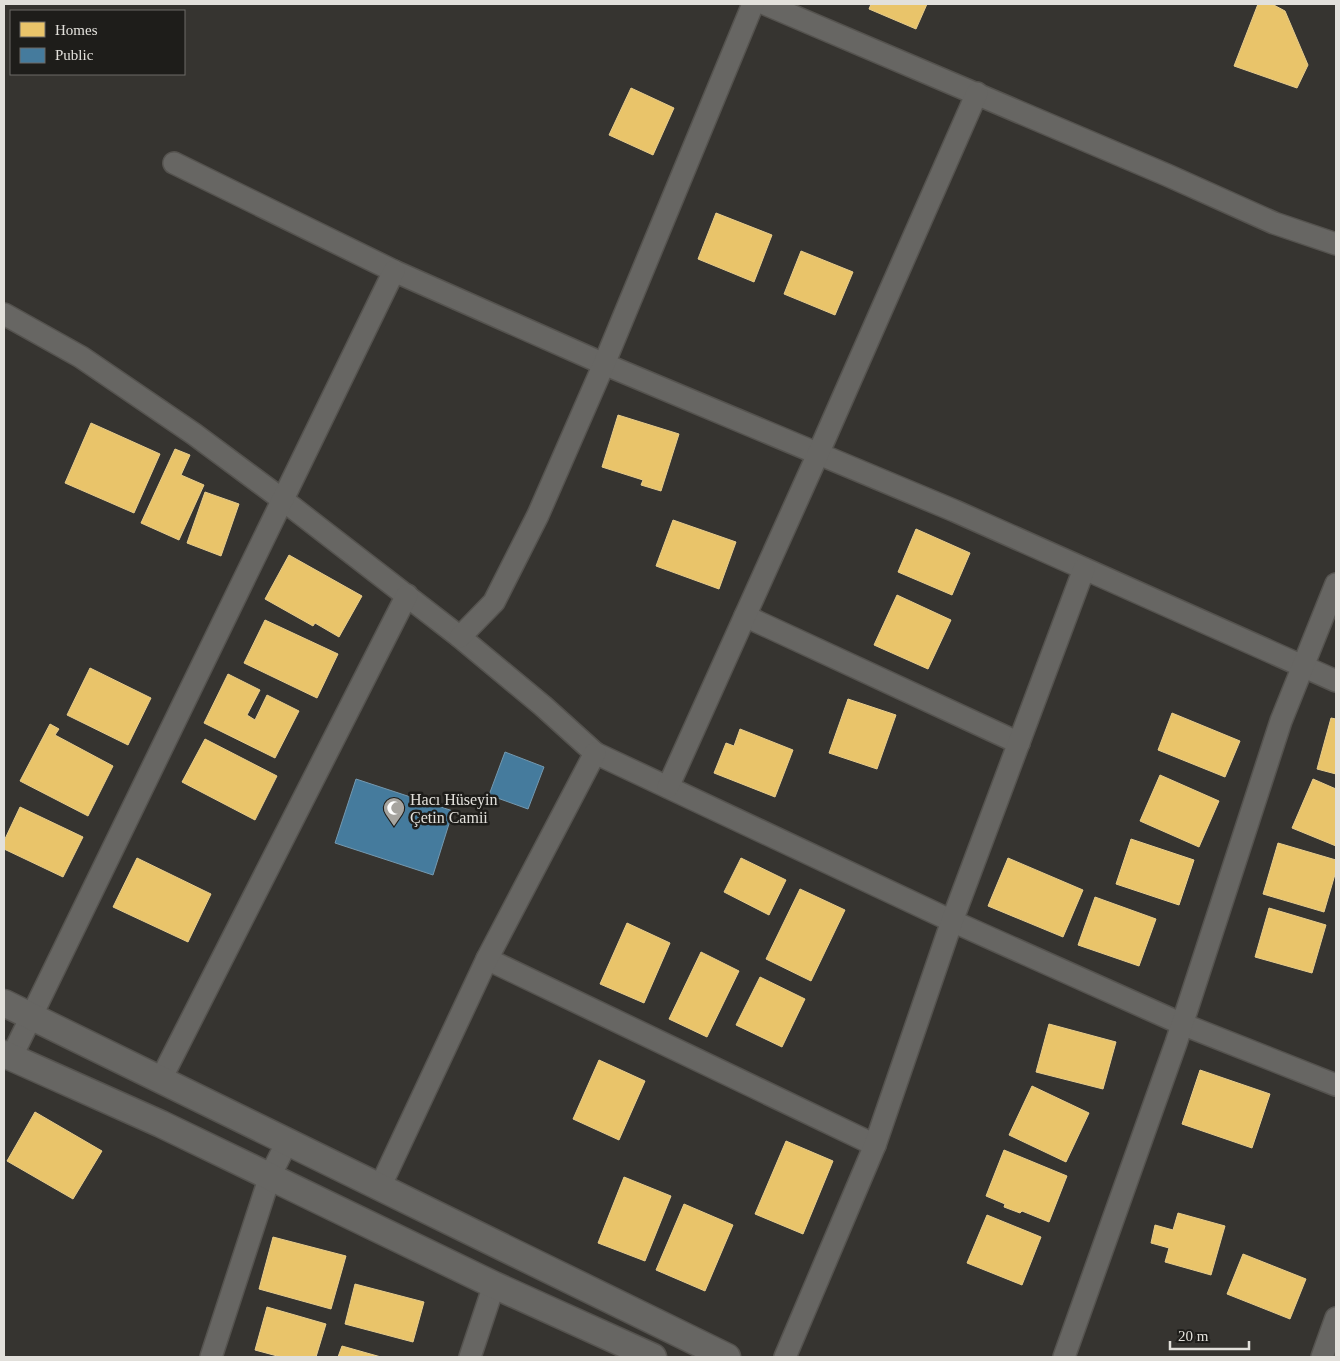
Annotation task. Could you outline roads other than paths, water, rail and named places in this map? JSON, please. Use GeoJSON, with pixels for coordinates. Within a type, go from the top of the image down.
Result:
{"type":"FeatureCollection","features":[{"type":"Feature","properties":{"kind":"street"},"geometry":{"type":"LineString","coordinates":[[460,637],[494,602],[538,515],[604,364],[753,4]]}},
{"type":"Feature","properties":{"kind":"street"},"geometry":{"type":"LineString","coordinates":[[765,4],[977,93],[1274,223],[1336,244]]}},
{"type":"Feature","properties":{"kind":"street"},"geometry":{"type":"LineString","coordinates":[[668,787],[818,454],[977,93]]}},
{"type":"Feature","properties":{"kind":"street"},"geometry":{"type":"LineString","coordinates":[[174,163],[394,271],[604,364],[955,511],[1302,668],[1336,681]]}},
{"type":"Feature","properties":{"kind":"street"},"geometry":{"type":"LineString","coordinates":[[394,271],[32,1015],[7,1056],[270,1176],[494,1285],[653,1357]]}},
{"type":"Feature","properties":{"kind":"street"},"geometry":{"type":"LineString","coordinates":[[4,314],[81,357],[194,434],[283,500],[460,637],[543,706],[595,753],[952,920],[1182,1024],[1336,1085]]}},
{"type":"Feature","properties":{"kind":"street"},"geometry":{"type":"LineString","coordinates":[[785,1357],[875,1145],[952,920],[1084,569]]}},
{"type":"Feature","properties":{"kind":"street"},"geometry":{"type":"LineString","coordinates":[[1064,1357],[1182,1024],[1281,721],[1336,584]]}},
{"type":"Feature","properties":{"kind":"street"},"geometry":{"type":"LineString","coordinates":[[160,1081],[407,595]]}},
{"type":"Feature","properties":{"kind":"street"},"geometry":{"type":"LineString","coordinates":[[745,616],[1019,743]]}},
{"type":"Feature","properties":{"kind":"street"},"geometry":{"type":"LineString","coordinates":[[380,1187],[486,960],[595,753]]}},
{"type":"Feature","properties":{"kind":"street"},"geometry":{"type":"LineString","coordinates":[[486,960],[875,1145]]}},
{"type":"Feature","properties":{"kind":"street"},"geometry":{"type":"LineString","coordinates":[[4,1003],[32,1015],[160,1081],[380,1187],[693,1350],[727,1357]]}},
{"type":"Feature","properties":{"kind":"street"},"geometry":{"type":"LineString","coordinates":[[211,1357],[270,1176],[287,1142]]}},
{"type":"Feature","properties":{"kind":"street"},"geometry":{"type":"LineString","coordinates":[[470,1357],[494,1285]]}},
{"type":"Feature","properties":{"kind":"street"},"geometry":{"type":"LineString","coordinates":[[1322,1357],[1336,1318]]}},
{"type":"Feature","properties":{"kind":"place","name":"Hacı Hüseyin Çetin Camii"},"geometry":{"type":"Point","coordinates":[394,827]}}]}
